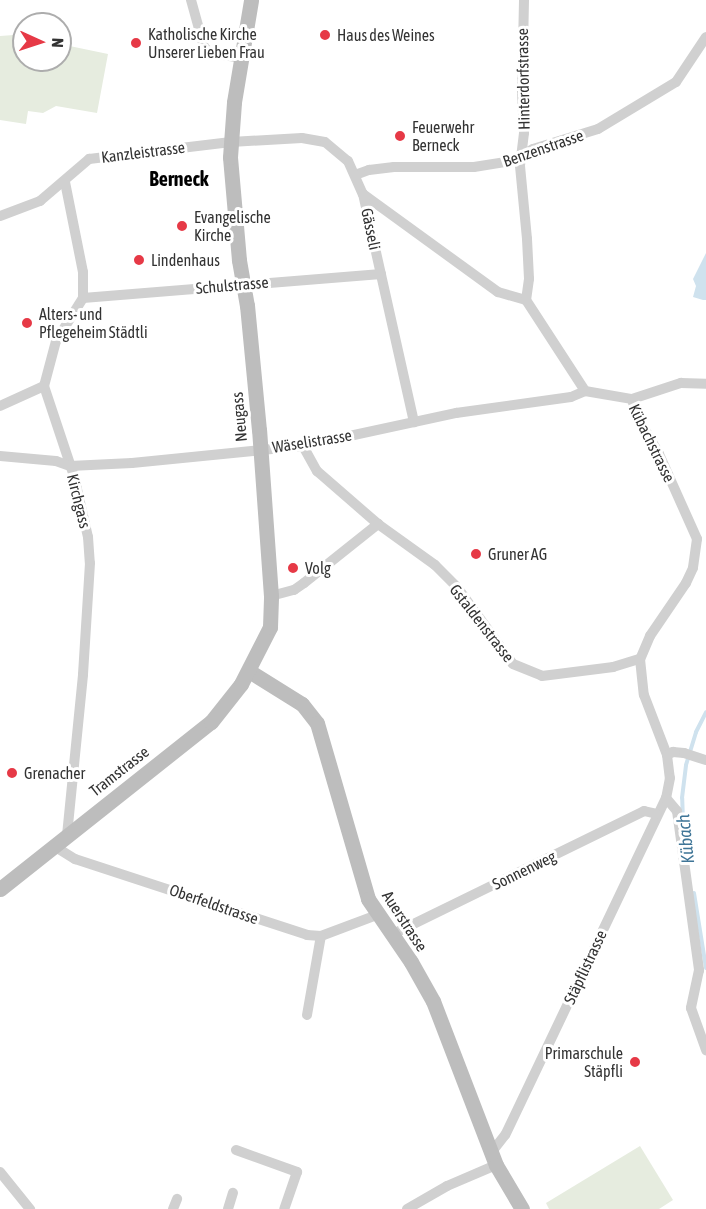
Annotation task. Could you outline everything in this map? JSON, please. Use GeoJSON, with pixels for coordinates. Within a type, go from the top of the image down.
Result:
{"type":"FeatureCollection","features":[{"type":"Feature","properties":{"kind":"main road","name":"Neugass"},"geometry":{"type":"LineString","coordinates":[[249,671],[270,627],[271,596],[247,306],[242,284],[230,149],[241,58],[251,0]]}},
{"type":"Feature","properties":{"kind":"main road","name":"Tramstrasse"},"geometry":{"type":"LineString","coordinates":[[0,889],[211,723],[222,711],[249,671]]}},
{"type":"Feature","properties":{"kind":"main road","name":"Auerstrasse"},"geometry":{"type":"LineString","coordinates":[[249,671],[302,704],[317,723],[368,899],[411,962],[433,1001],[493,1159],[522,1209]]}},
{"type":"Feature","properties":{"kind":"street"},"geometry":{"type":"LineString","coordinates":[[191,0],[204,47],[211,53],[241,58]]}},
{"type":"Feature","properties":{"kind":"street","name":"Hinterdorfstrasse"},"geometry":{"type":"LineString","coordinates":[[524,0],[523,154],[520,166],[529,279],[526,300]]}},
{"type":"Feature","properties":{"kind":"street","name":"Benzenstrasse"},"geometry":{"type":"LineString","coordinates":[[356,175],[369,170],[394,167],[474,166],[512,161],[523,154],[598,129],[617,120],[676,82],[704,49],[706,37]]}},
{"type":"Feature","properties":{"kind":"street","name":"Gässeli"},"geometry":{"type":"LineString","coordinates":[[230,149],[302,138],[325,142],[342,155],[356,175],[363,194],[414,422]]}},
{"type":"Feature","properties":{"kind":"street","name":"Kanzleistrasse"},"geometry":{"type":"LineString","coordinates":[[0,216],[40,201],[65,182],[89,159],[230,149]]}},
{"type":"Feature","properties":{"kind":"street"},"geometry":{"type":"LineString","coordinates":[[0,406],[44,386],[56,341],[83,298],[83,272],[65,182]]}},
{"type":"Feature","properties":{"kind":"street"},"geometry":{"type":"LineString","coordinates":[[363,194],[498,292],[526,300],[585,392]]}},
{"type":"Feature","properties":{"kind":"street","name":"Schulstrasse"},"geometry":{"type":"LineString","coordinates":[[83,298],[381,274]]}},
{"type":"Feature","properties":{"kind":"street"},"geometry":{"type":"LineString","coordinates":[[632,399],[681,383],[706,384]]}},
{"type":"Feature","properties":{"kind":"street","name":"Kirchgass"},"geometry":{"type":"LineString","coordinates":[[44,386],[70,465],[88,537],[90,563],[76,757],[69,798],[68,836]]}},
{"type":"Feature","properties":{"kind":"street","name":"Wäselistrasse"},"geometry":{"type":"LineString","coordinates":[[0,456],[56,461],[70,465],[132,463],[303,446],[414,422],[495,407],[570,397],[585,392]]}},
{"type":"Feature","properties":{"kind":"street","name":"Kübachstrasse"},"geometry":{"type":"LineString","coordinates":[[585,392],[632,399],[637,416],[659,454],[697,539],[693,568],[686,583],[650,636],[640,659]]}},
{"type":"Feature","properties":{"kind":"street","name":"Gstaldenstrasse"},"geometry":{"type":"LineString","coordinates":[[303,446],[317,471],[378,524],[435,565],[513,664],[542,676],[613,667],[640,659]]}},
{"type":"Feature","properties":{"kind":"street"},"geometry":{"type":"LineString","coordinates":[[271,596],[294,590],[378,524]]}},
{"type":"Feature","properties":{"kind":"street"},"geometry":{"type":"LineString","coordinates":[[640,659],[645,694],[667,755],[673,752],[706,760]]}},
{"type":"Feature","properties":{"kind":"street","name":"Stäpflistrasse"},"geometry":{"type":"LineString","coordinates":[[493,1159],[666,798],[670,778],[667,755]]}},
{"type":"Feature","properties":{"kind":"street"},"geometry":{"type":"LineString","coordinates":[[666,798],[677,811],[699,970],[691,1008],[706,1050]]}},
{"type":"Feature","properties":{"kind":"street","name":"Sonnenweg"},"geometry":{"type":"LineString","coordinates":[[392,935],[644,811],[657,814]]}},
{"type":"Feature","properties":{"kind":"street","name":"Oberfeldstrasse"},"geometry":{"type":"LineString","coordinates":[[54,846],[75,859],[281,927],[321,936]]}},
{"type":"Feature","properties":{"kind":"street"},"geometry":{"type":"LineString","coordinates":[[307,1015],[321,936],[377,915]]}},
{"type":"Feature","properties":{"kind":"street"},"geometry":{"type":"LineString","coordinates":[[236,1150],[297,1172],[284,1209]]}},
{"type":"Feature","properties":{"kind":"street"},"geometry":{"type":"LineString","coordinates":[[411,1208],[493,1159]]}},
{"type":"Feature","properties":{"kind":"street"},"geometry":{"type":"LineString","coordinates":[[0,1172],[30,1209]]}},
{"type":"Feature","properties":{"kind":"street"},"geometry":{"type":"LineString","coordinates":[[228,1209],[233,1193]]}},
{"type":"Feature","properties":{"kind":"shaded area"},"geometry":{"type":"Polygon","coordinates":[[[12,35],[12,72],[72,72],[72,46],[108,54],[97,113],[56,106],[43,113],[28,111],[26,124],[0,120],[0,36],[12,35]]]}},
{"type":"Feature","properties":{"kind":"shaded area"},"geometry":{"type":"Polygon","coordinates":[[[640,1146],[673,1200],[659,1209],[549,1209],[546,1203],[640,1146]]]}},
{"type":"Feature","properties":{"kind":"water"},"geometry":{"type":"Polygon","coordinates":[[[706,253],[706,300],[703,300],[693,297],[696,286],[693,279],[706,253]]]}},
{"type":"Feature","properties":{"kind":"waterway","name":"Kübach"},"geometry":{"type":"LineString","coordinates":[[683,821],[682,798],[686,765],[696,732],[706,712]]}},
{"type":"Feature","properties":{"kind":"waterway","name":"Kübach"},"geometry":{"type":"LineString","coordinates":[[694,893],[706,968]]}},
{"type":"Feature","properties":{"kind":"place","name":"Haus des Weines"},"geometry":{"type":"Point","coordinates":[325,35]}},
{"type":"Feature","properties":{"kind":"place","name":"Katholische Kirche Unserer Lieben Frau"},"geometry":{"type":"Point","coordinates":[136,43]}},
{"type":"Feature","properties":{"kind":"place","name":"Feuerwehr Berneck"},"geometry":{"type":"Point","coordinates":[400,136]}},
{"type":"Feature","properties":{"kind":"place","name":"Evangelische Kirche"},"geometry":{"type":"Point","coordinates":[182,226]}},
{"type":"Feature","properties":{"kind":"place","name":"Lindenhaus"},"geometry":{"type":"Point","coordinates":[139,260]}},
{"type":"Feature","properties":{"kind":"place","name":"Alters- und Pflegeheim Städtli"},"geometry":{"type":"Point","coordinates":[27,323]}},
{"type":"Feature","properties":{"kind":"place","name":"Gruner AG"},"geometry":{"type":"Point","coordinates":[476,554]}},
{"type":"Feature","properties":{"kind":"place","name":"Volg"},"geometry":{"type":"Point","coordinates":[293,568]}},
{"type":"Feature","properties":{"kind":"place","name":"Grenacher"},"geometry":{"type":"Point","coordinates":[12,773]}},
{"type":"Feature","properties":{"kind":"place","name":"Primarschule Stäpfli"},"geometry":{"type":"Point","coordinates":[635,1062]}},
{"type":"Feature","properties":{"kind":"district","name":"Berneck"},"geometry":{"type":"Point","coordinates":[179,178]}}]}
